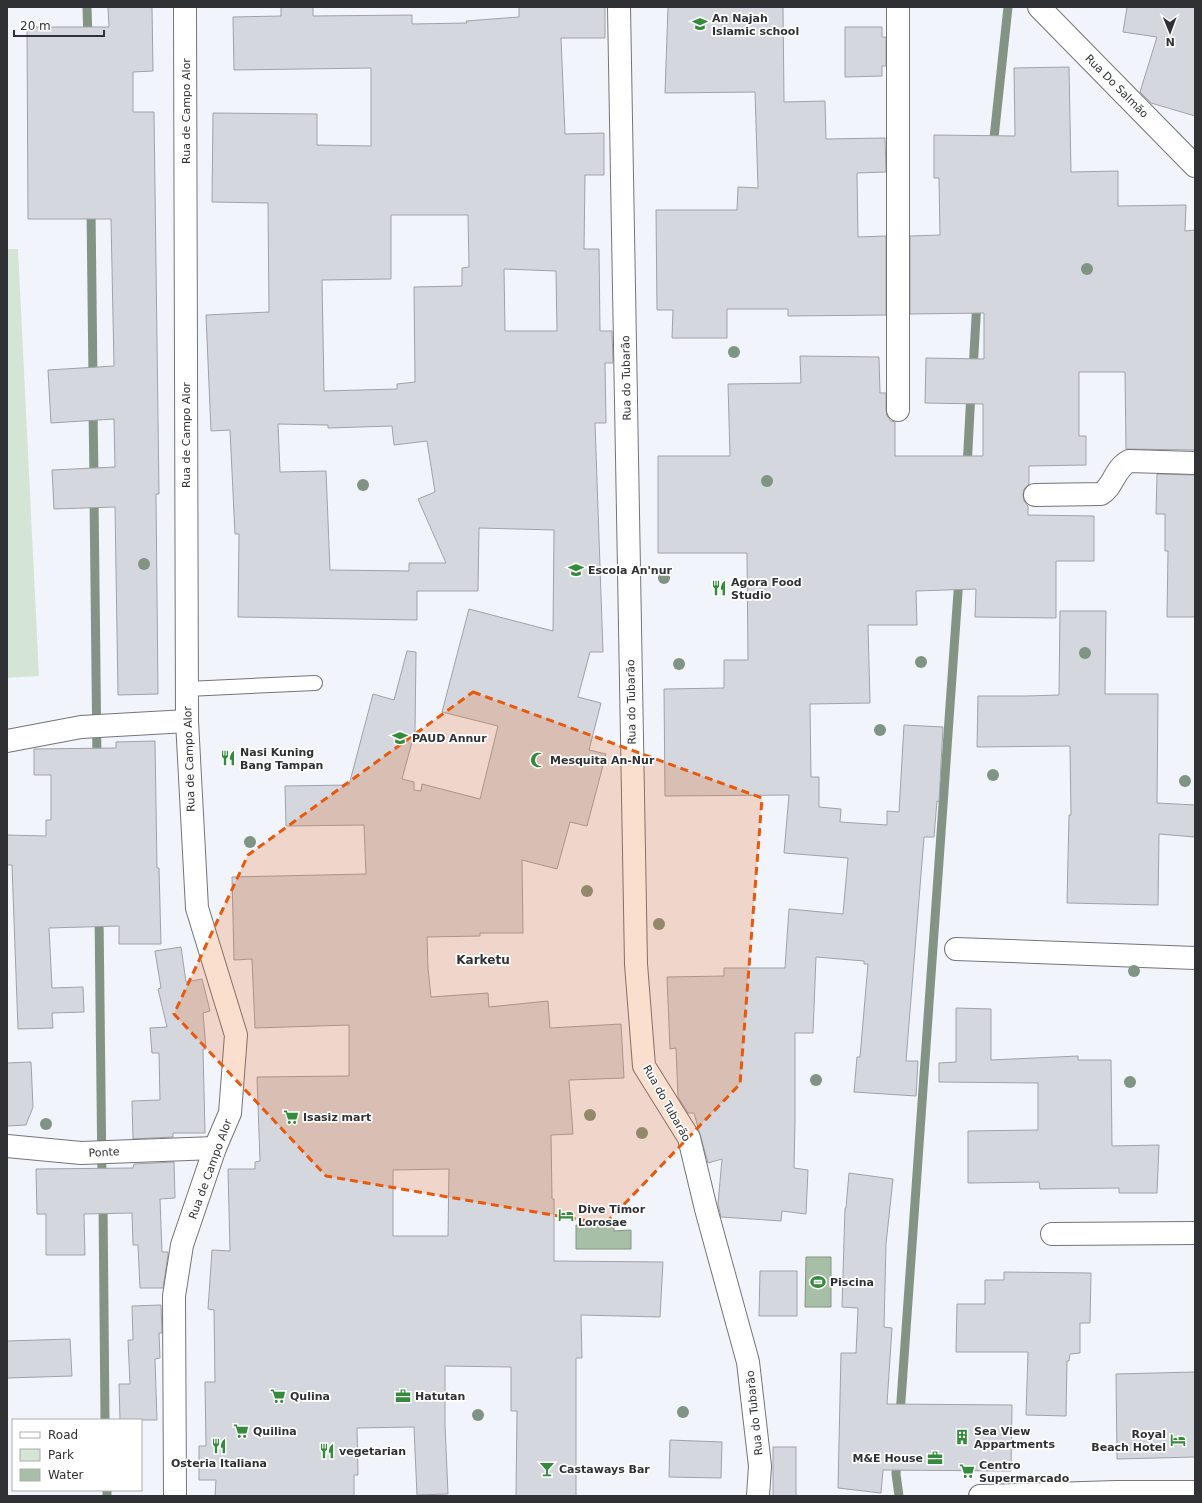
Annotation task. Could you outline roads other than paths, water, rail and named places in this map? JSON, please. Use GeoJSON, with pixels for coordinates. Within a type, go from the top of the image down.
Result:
{"type":"FeatureCollection","features":[{"type":"Feature","properties":{"kind":"street","name":"Rua de Campo Alor"},"geometry":{"type":"LineString","coordinates":[[176,1496],[174,1296],[182,1245],[215,1148],[230,1113],[236,1035],[197,908],[187,722],[185,7]]}},
{"type":"Feature","properties":{"kind":"street","name":"Rua do Tubarão"},"geometry":{"type":"LineString","coordinates":[[619,7],[636,956],[644,1066],[689,1138],[706,1209],[748,1362],[760,1466],[758,1496]]}},
{"type":"Feature","properties":{"kind":"street"},"geometry":{"type":"LineString","coordinates":[[898,7],[898,410]]}},
{"type":"Feature","properties":{"kind":"street","name":"Rua Do Salmão"},"geometry":{"type":"LineString","coordinates":[[1039,7],[1195,166]]}},
{"type":"Feature","properties":{"kind":"street"},"geometry":{"type":"LineString","coordinates":[[1035,496],[1101,494],[1106,491],[1122,465],[1130,461],[1195,463]]}},
{"type":"Feature","properties":{"kind":"street"},"geometry":{"type":"LineString","coordinates":[[7,741],[80,727],[187,722]]}},
{"type":"Feature","properties":{"kind":"street"},"geometry":{"type":"LineString","coordinates":[[956,949],[1195,958]]}},
{"type":"Feature","properties":{"kind":"street","name":"Ponte"},"geometry":{"type":"LineString","coordinates":[[7,1146],[81,1153],[127,1150],[215,1148]]}},
{"type":"Feature","properties":{"kind":"street"},"geometry":{"type":"LineString","coordinates":[[1052,1234],[1195,1234]]}},
{"type":"Feature","properties":{"kind":"street"},"geometry":{"type":"LineString","coordinates":[[980,1496],[1195,1492]]}},
{"type":"Feature","properties":{"kind":"lane"},"geometry":{"type":"LineString","coordinates":[[187,689],[315,683]]}},
{"type":"Feature","properties":{"kind":"water"},"geometry":{"type":"Polygon","coordinates":[[[576,1225],[614,1226],[614,1231],[631,1230],[631,1249],[576,1249],[576,1225]]]}},
{"type":"Feature","properties":{"kind":"water","name":"Piscina"},"geometry":{"type":"Polygon","coordinates":[[[806,1257],[831,1257],[831,1307],[805,1307],[806,1257]]]}},
{"type":"Feature","properties":{"kind":"waterway"},"geometry":{"type":"LineString","coordinates":[[87,7],[88,40]]}},
{"type":"Feature","properties":{"kind":"waterway"},"geometry":{"type":"LineString","coordinates":[[993,147],[1008,7]]}},
{"type":"Feature","properties":{"kind":"waterway"},"geometry":{"type":"LineString","coordinates":[[91,208],[93,380]]}},
{"type":"Feature","properties":{"kind":"waterway"},"geometry":{"type":"LineString","coordinates":[[973,370],[977,301]]}},
{"type":"Feature","properties":{"kind":"waterway"},"geometry":{"type":"LineString","coordinates":[[967,468],[971,392]]}},
{"type":"Feature","properties":{"kind":"waterway"},"geometry":{"type":"LineString","coordinates":[[93,408],[94,480]]}},
{"type":"Feature","properties":{"kind":"waterway"},"geometry":{"type":"LineString","coordinates":[[94,496],[97,760]]}},
{"type":"Feature","properties":{"kind":"waterway"},"geometry":{"type":"LineString","coordinates":[[900,1415],[959,578]]}},
{"type":"Feature","properties":{"kind":"waterway"},"geometry":{"type":"LineString","coordinates":[[99,914],[102,1179]]}},
{"type":"Feature","properties":{"kind":"waterway"},"geometry":{"type":"LineString","coordinates":[[103,1202],[105,1419]]}},
{"type":"Feature","properties":{"kind":"waterway"},"geometry":{"type":"LineString","coordinates":[[897,1458],[896,1474],[899,1496]]}},
{"type":"Feature","properties":{"kind":"waterway"},"geometry":{"type":"LineString","coordinates":[[107,1491],[107,1496]]}},
{"type":"Feature","properties":{"kind":"place","name":"An Najah Islamic school"},"geometry":{"type":"Point","coordinates":[700,24]}},
{"type":"Feature","properties":{"kind":"place","name":"Escola An'nur"},"geometry":{"type":"Point","coordinates":[576,570]}},
{"type":"Feature","properties":{"kind":"place","name":"Agora Food Studio"},"geometry":{"type":"Point","coordinates":[719,588]}},
{"type":"Feature","properties":{"kind":"place","name":"PAUD Annur"},"geometry":{"type":"Point","coordinates":[400,738]}},
{"type":"Feature","properties":{"kind":"place","name":"Nasi Kuning Bang Tampan"},"geometry":{"type":"Point","coordinates":[228,758]}},
{"type":"Feature","properties":{"kind":"place","name":"Mesquita An-Nur"},"geometry":{"type":"Point","coordinates":[538,760]}},
{"type":"Feature","properties":{"kind":"place","name":"Isasiz mart"},"geometry":{"type":"Point","coordinates":[291,1117]}},
{"type":"Feature","properties":{"kind":"place","name":"Dive Timor Lorosae"},"geometry":{"type":"Point","coordinates":[566,1215]}},
{"type":"Feature","properties":{"kind":"place","name":"Piscina"},"geometry":{"type":"Point","coordinates":[818,1282]}},
{"type":"Feature","properties":{"kind":"place","name":"Qulina"},"geometry":{"type":"Point","coordinates":[278,1396]}},
{"type":"Feature","properties":{"kind":"place","name":"Hatutan"},"geometry":{"type":"Point","coordinates":[403,1396]}},
{"type":"Feature","properties":{"kind":"place","name":"Quilina"},"geometry":{"type":"Point","coordinates":[241,1431]}},
{"type":"Feature","properties":{"kind":"place","name":"Sea View Appartments"},"geometry":{"type":"Point","coordinates":[962,1437]}},
{"type":"Feature","properties":{"kind":"place","name":"Royal Beach Hotel"},"geometry":{"type":"Point","coordinates":[1178,1440]}},
{"type":"Feature","properties":{"kind":"place","name":"Osteria Italiana"},"geometry":{"type":"Point","coordinates":[219,1446]}},
{"type":"Feature","properties":{"kind":"place","name":"vegetarian"},"geometry":{"type":"Point","coordinates":[327,1451]}},
{"type":"Feature","properties":{"kind":"place","name":"M&E House"},"geometry":{"type":"Point","coordinates":[935,1458]}},
{"type":"Feature","properties":{"kind":"place","name":"Castaways Bar"},"geometry":{"type":"Point","coordinates":[547,1469]}},
{"type":"Feature","properties":{"kind":"place","name":"Centro Supermarcado"},"geometry":{"type":"Point","coordinates":[967,1471]}},
{"type":"Feature","properties":{"kind":"district","name":"Karketu"},"geometry":{"type":"Point","coordinates":[483,960]}}]}
